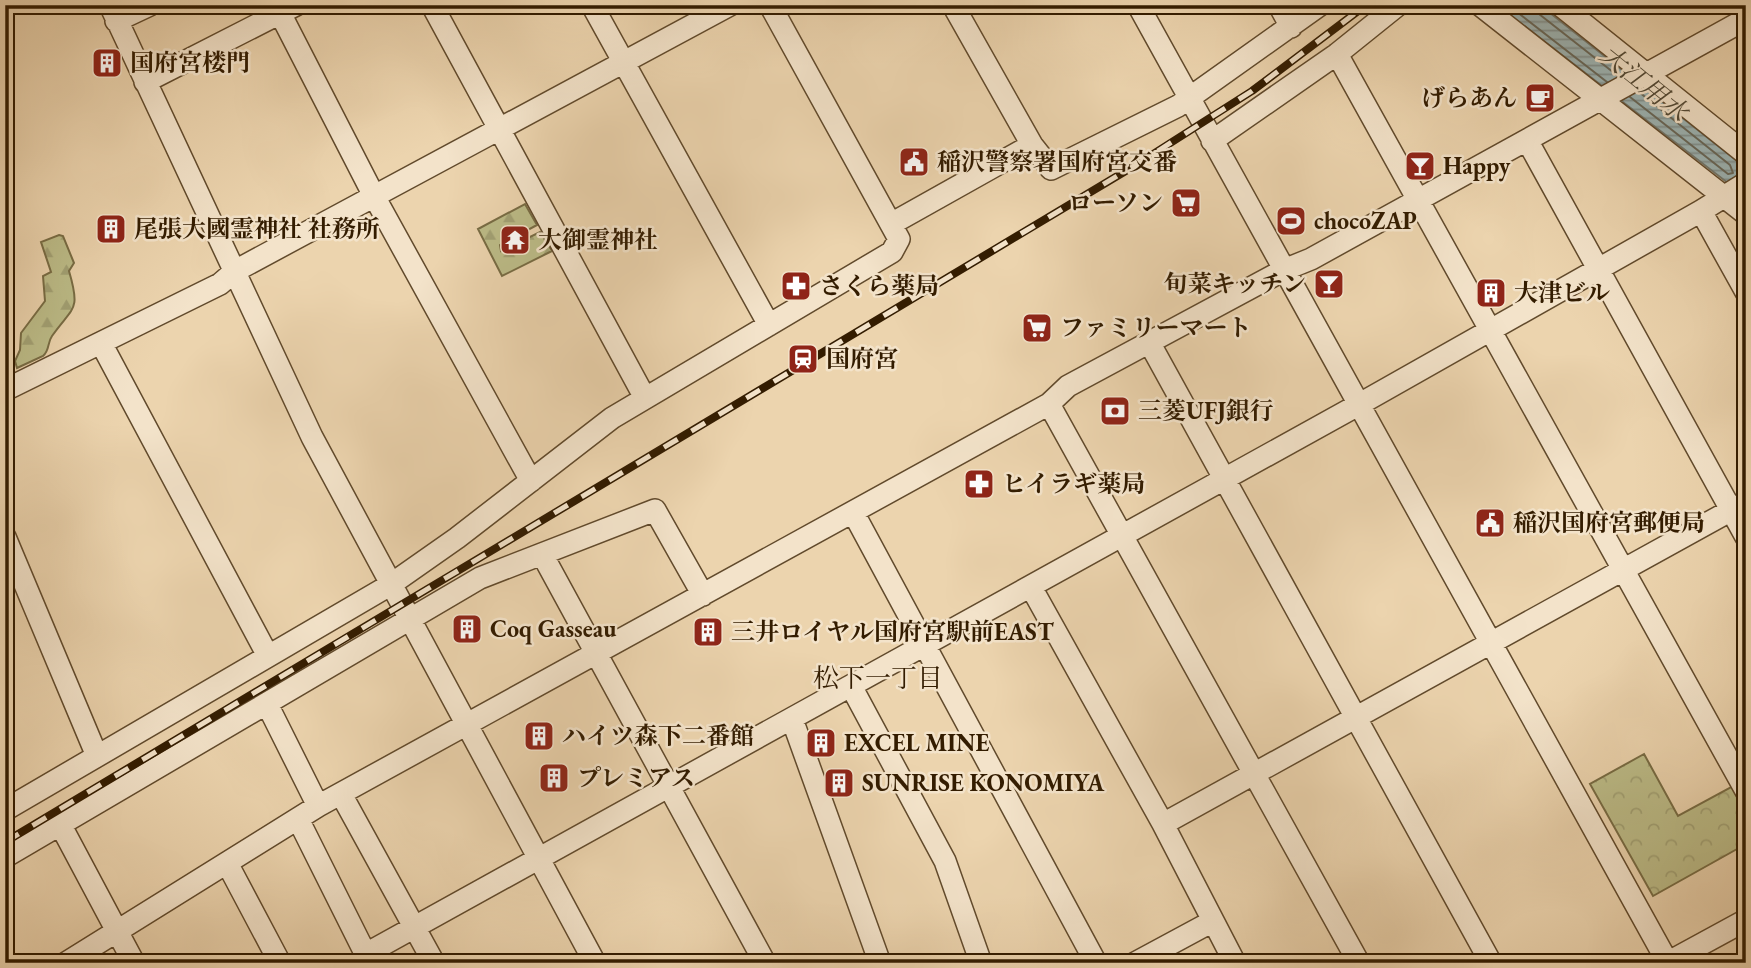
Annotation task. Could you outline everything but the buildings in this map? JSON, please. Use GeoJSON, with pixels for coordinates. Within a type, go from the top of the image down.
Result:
{"type":"FeatureCollection","features":[{"type":"Feature","properties":{"kind":"street"},"geometry":{"type":"LineString","coordinates":[[150,5],[113,13],[312,437],[595,963]]}},
{"type":"Feature","properties":{"kind":"street"},"geometry":{"type":"LineString","coordinates":[[432,5],[645,398]]}},
{"type":"Feature","properties":{"kind":"street"},"geometry":{"type":"LineString","coordinates":[[592,5],[769,325]]}},
{"type":"Feature","properties":{"kind":"street"},"geometry":{"type":"LineString","coordinates":[[5,390],[220,284],[235,271],[730,5]]}},
{"type":"Feature","properties":{"kind":"street"},"geometry":{"type":"LineString","coordinates":[[8,801],[97,756],[390,585],[457,538],[612,418],[892,253],[899,239],[770,5]]}},
{"type":"Feature","properties":{"kind":"street"},"geometry":{"type":"LineString","coordinates":[[953,5],[1032,145],[1051,169],[1189,99],[1320,5]]}},
{"type":"Feature","properties":{"kind":"street"},"geometry":{"type":"LineString","coordinates":[[1138,5],[1667,963],[1746,920]]}},
{"type":"Feature","properties":{"kind":"street"},"geometry":{"type":"LineString","coordinates":[[1279,5],[1291,27]]}},
{"type":"Feature","properties":{"kind":"street"},"geometry":{"type":"LineString","coordinates":[[1212,141],[1337,54],[1398,5]]}},
{"type":"Feature","properties":{"kind":"street"},"geometry":{"type":"LineString","coordinates":[[1480,5],[1733,190],[1746,214]]}},
{"type":"Feature","properties":{"kind":"street"},"geometry":{"type":"LineString","coordinates":[[1560,5],[1641,77],[1746,154]]}},
{"type":"Feature","properties":{"kind":"street"},"geometry":{"type":"LineString","coordinates":[[145,82],[288,9],[374,197],[531,481]]}},
{"type":"Feature","properties":{"kind":"street"},"geometry":{"type":"LineString","coordinates":[[66,963],[318,806],[1049,404],[1068,386],[1284,270],[1311,259],[1641,77],[1738,16]]}},
{"type":"Feature","properties":{"kind":"street"},"geometry":{"type":"LineString","coordinates":[[1337,54],[1746,791]]}},
{"type":"Feature","properties":{"kind":"street"},"geometry":{"type":"LineString","coordinates":[[1527,140],[1598,270],[1739,506],[1746,537]]}},
{"type":"Feature","properties":{"kind":"street"},"geometry":{"type":"LineString","coordinates":[[891,224],[1032,145]]}},
{"type":"Feature","properties":{"kind":"street"},"geometry":{"type":"LineString","coordinates":[[298,818],[368,958],[415,927],[1358,405],[1701,211],[1733,190]]}},
{"type":"Feature","properties":{"kind":"street"},"geometry":{"type":"LineString","coordinates":[[1701,211],[1746,292]]}},
{"type":"Feature","properties":{"kind":"street"},"geometry":{"type":"LineString","coordinates":[[1149,342],[1491,963]]}},
{"type":"Feature","properties":{"kind":"street"},"geometry":{"type":"LineString","coordinates":[[101,343],[268,656]]}},
{"type":"Feature","properties":{"kind":"street"},"geometry":{"type":"LineString","coordinates":[[1049,404],[1359,963]]}},
{"type":"Feature","properties":{"kind":"street"},"geometry":{"type":"LineString","coordinates":[[1163,824],[1739,506]]}},
{"type":"Feature","properties":{"kind":"street"},"geometry":{"type":"LineString","coordinates":[[5,857],[481,578],[655,510],[703,595]]}},
{"type":"Feature","properties":{"kind":"street"},"geometry":{"type":"LineString","coordinates":[[853,512],[1096,963]]}},
{"type":"Feature","properties":{"kind":"street"},"geometry":{"type":"LineString","coordinates":[[5,537],[97,756]]}},
{"type":"Feature","properties":{"kind":"street"},"geometry":{"type":"LineString","coordinates":[[541,554],[765,963]]}},
{"type":"Feature","properties":{"kind":"street"},"geometry":{"type":"LineString","coordinates":[[1031,587],[1163,824],[1235,963]]}},
{"type":"Feature","properties":{"kind":"street"},"geometry":{"type":"LineString","coordinates":[[851,686],[945,861],[981,963]]}},
{"type":"Feature","properties":{"kind":"street"},"geometry":{"type":"LineString","coordinates":[[267,704],[318,806]]}},
{"type":"Feature","properties":{"kind":"street"},"geometry":{"type":"LineString","coordinates":[[792,719],[880,963]]}},
{"type":"Feature","properties":{"kind":"street"},"geometry":{"type":"LineString","coordinates":[[341,793],[435,963]]}},
{"type":"Feature","properties":{"kind":"street"},"geometry":{"type":"LineString","coordinates":[[61,824],[134,963]]}},
{"type":"Feature","properties":{"kind":"street"},"geometry":{"type":"LineString","coordinates":[[227,863],[281,963]]}},
{"type":"Feature","properties":{"kind":"street"},"geometry":{"type":"LineString","coordinates":[[1135,963],[1213,921]]}},
{"type":"Feature","properties":{"kind":"green space","name":"大御霊神社"},"geometry":{"type":"Polygon","coordinates":[[[525,204],[537,225],[500,245],[501,251],[540,232],[552,251],[502,276],[478,229],[525,204]]]}},
{"type":"Feature","properties":{"kind":"green space"},"geometry":{"type":"Polygon","coordinates":[[[63,236],[74,263],[69,271],[74,294],[73,308],[52,336],[45,354],[17,368],[15,361],[20,350],[21,333],[45,301],[43,276],[51,272],[41,242],[63,236]]]}},
{"type":"Feature","properties":{"kind":"green space"},"geometry":{"type":"Polygon","coordinates":[[[1644,754],[1678,816],[1733,786],[1746,809],[1746,844],[1653,896],[1590,784],[1644,754]]]}},
{"type":"Feature","properties":{"kind":"water"},"geometry":{"type":"Polygon","coordinates":[[[1497,5],[1540,5],[1737,161],[1746,171],[1746,197],[1497,5]]]}},
{"type":"Feature","properties":{"kind":"railway"},"geometry":{"type":"LineString","coordinates":[[5,842],[1139,163],[1252,91],[1366,5]]}},
{"type":"Feature","properties":{"kind":"place","name":"国府宮楼門"},"geometry":{"type":"Point","coordinates":[107,63]}},
{"type":"Feature","properties":{"kind":"place","name":"げらあん"},"geometry":{"type":"Point","coordinates":[1540,98]}},
{"type":"Feature","properties":{"kind":"place","name":"稲沢警察署国府宮交番"},"geometry":{"type":"Point","coordinates":[914,162]}},
{"type":"Feature","properties":{"kind":"place","name":"Happy"},"geometry":{"type":"Point","coordinates":[1420,166]}},
{"type":"Feature","properties":{"kind":"place","name":"ローソン"},"geometry":{"type":"Point","coordinates":[1186,203]}},
{"type":"Feature","properties":{"kind":"place","name":"chocoZAP"},"geometry":{"type":"Point","coordinates":[1291,221]}},
{"type":"Feature","properties":{"kind":"place","name":"尾張大國霊神社 社務所"},"geometry":{"type":"Point","coordinates":[111,229]}},
{"type":"Feature","properties":{"kind":"place","name":"大御霊神社"},"geometry":{"type":"Point","coordinates":[515,240]}},
{"type":"Feature","properties":{"kind":"place","name":"旬菜キッチン"},"geometry":{"type":"Point","coordinates":[1329,284]}},
{"type":"Feature","properties":{"kind":"place","name":"さくら薬局"},"geometry":{"type":"Point","coordinates":[796,286]}},
{"type":"Feature","properties":{"kind":"place","name":"大津ビル"},"geometry":{"type":"Point","coordinates":[1491,293]}},
{"type":"Feature","properties":{"kind":"place","name":"ファミリーマート"},"geometry":{"type":"Point","coordinates":[1037,328]}},
{"type":"Feature","properties":{"kind":"place","name":"国府宮"},"geometry":{"type":"Point","coordinates":[803,359]}},
{"type":"Feature","properties":{"kind":"place","name":"三菱UFJ銀行"},"geometry":{"type":"Point","coordinates":[1115,411]}},
{"type":"Feature","properties":{"kind":"place","name":"ヒイラギ薬局"},"geometry":{"type":"Point","coordinates":[979,484]}},
{"type":"Feature","properties":{"kind":"place","name":"稲沢国府宮郵便局"},"geometry":{"type":"Point","coordinates":[1490,523]}},
{"type":"Feature","properties":{"kind":"place","name":"Coq Gasseau"},"geometry":{"type":"Point","coordinates":[467,629]}},
{"type":"Feature","properties":{"kind":"place","name":"三井ロイヤル国府宮駅前EAST"},"geometry":{"type":"Point","coordinates":[708,632]}},
{"type":"Feature","properties":{"kind":"place","name":"ハイツ森下二番館"},"geometry":{"type":"Point","coordinates":[539,736]}},
{"type":"Feature","properties":{"kind":"place","name":"EXCEL MINE"},"geometry":{"type":"Point","coordinates":[821,743]}},
{"type":"Feature","properties":{"kind":"place","name":"プレミアス"},"geometry":{"type":"Point","coordinates":[554,778]}},
{"type":"Feature","properties":{"kind":"place","name":"SUNRISE KONOMIYA"},"geometry":{"type":"Point","coordinates":[839,783]}},
{"type":"Feature","properties":{"kind":"district","name":"松下一丁目"},"geometry":{"type":"Point","coordinates":[878,678]}},
{"type":"Feature","properties":{"kind":"water label","name":"大江用水"},"geometry":{"type":"Point","coordinates":[1644,83]}}]}
